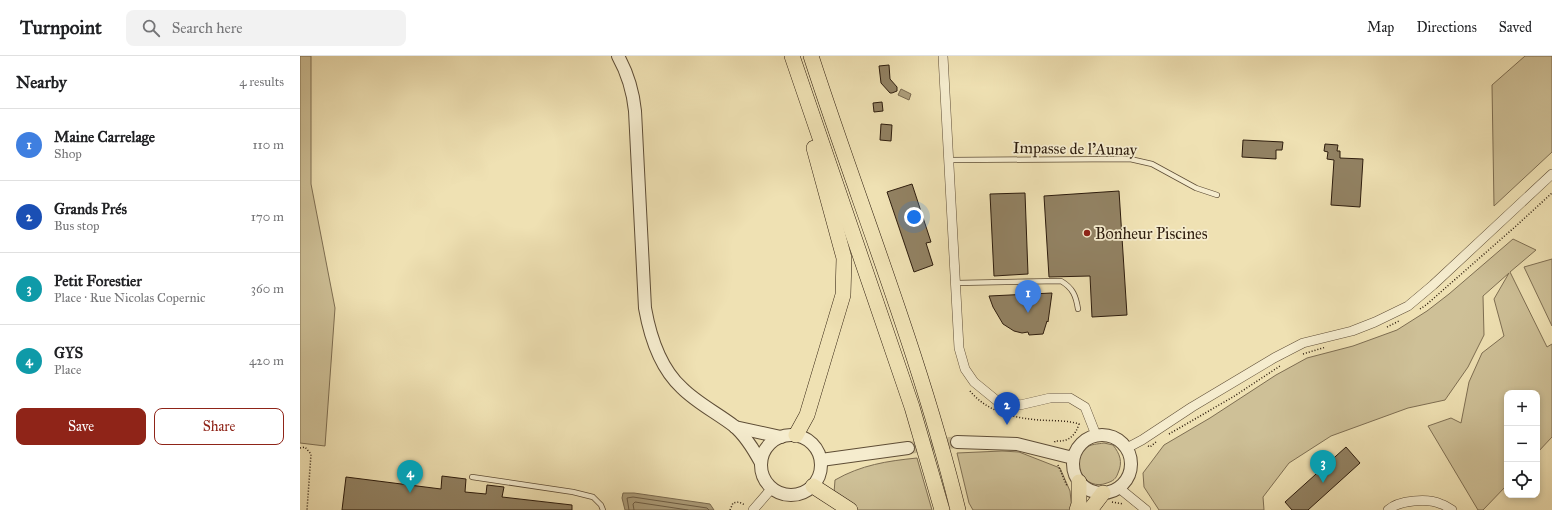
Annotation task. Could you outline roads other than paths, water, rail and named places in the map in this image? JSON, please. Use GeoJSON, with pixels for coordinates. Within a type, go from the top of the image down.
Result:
{"type":"FeatureCollection","features":[{"type":"Feature","properties":{"kind":"main road"},"geometry":{"type":"LineString","coordinates":[[788,436],[807,415],[843,295],[844,258],[789,56]]}},
{"type":"Feature","properties":{"kind":"main road"},"geometry":{"type":"LineString","coordinates":[[792,56],[912,407],[942,510]]}},
{"type":"Feature","properties":{"kind":"main road"},"geometry":{"type":"LineString","coordinates":[[811,56],[907,335],[948,471],[958,510]]}},
{"type":"Feature","properties":{"kind":"main road"},"geometry":{"type":"LineString","coordinates":[[948,471],[964,510]]}},
{"type":"Feature","properties":{"kind":"main road"},"geometry":{"type":"LineString","coordinates":[[1074,485],[1079,504],[1077,510]]}},
{"type":"Feature","properties":{"kind":"main road"},"geometry":{"type":"LineString","coordinates":[[813,486],[850,510]]}},
{"type":"Feature","properties":{"kind":"main road"},"geometry":{"type":"LineString","coordinates":[[1090,510],[1106,498]]}},
{"type":"Feature","properties":{"kind":"street"},"geometry":{"type":"LineString","coordinates":[[618,56],[626,70],[635,111],[645,308],[652,338],[663,363],[673,378],[682,388],[735,427],[749,443],[761,463]]}},
{"type":"Feature","properties":{"kind":"street"},"geometry":{"type":"LineString","coordinates":[[942,56],[959,348],[965,369],[974,382],[996,400],[1020,405],[1050,398],[1070,398],[1085,407],[1096,435]]}},
{"type":"Feature","properties":{"kind":"street"},"geometry":{"type":"LineString","coordinates":[[1127,448],[1274,358],[1303,343],[1352,330],[1375,322],[1408,306],[1433,285],[1552,174]]}},
{"type":"Feature","properties":{"kind":"street"},"geometry":{"type":"LineString","coordinates":[[735,427],[805,438],[812,444],[818,451],[821,460],[821,469],[818,478],[813,486],[806,491],[793,494],[780,492],[772,488],[766,481],[762,472],[761,463],[763,454],[768,446],[776,439],[788,436]]}},
{"type":"Feature","properties":{"kind":"street"},"geometry":{"type":"LineString","coordinates":[[1104,434],[1113,436],[1121,441],[1127,448],[1131,456],[1131,469],[1126,482],[1106,498],[1086,488],[1074,485],[1075,474],[1073,458],[1081,443],[1088,438],[1104,434]]}},
{"type":"Feature","properties":{"kind":"street"},"geometry":{"type":"LineString","coordinates":[[957,442],[1017,444],[1073,458]]}},
{"type":"Feature","properties":{"kind":"street"},"geometry":{"type":"LineString","coordinates":[[821,460],[908,448]]}},
{"type":"Feature","properties":{"kind":"street"},"geometry":{"type":"LineString","coordinates":[[753,510],[772,488]]}},
{"type":"Feature","properties":{"kind":"street"},"geometry":{"type":"LineString","coordinates":[[1119,488],[1143,507]]}},
{"type":"Feature","properties":{"kind":"street"},"geometry":{"type":"LineString","coordinates":[[1388,510],[1392,506],[1418,500],[1440,503],[1452,510]]}},
{"type":"Feature","properties":{"kind":"lane","name":"Impasse de l'Aunay"},"geometry":{"type":"LineString","coordinates":[[949,160],[1130,159],[1152,164],[1196,188],[1217,195]]}},
{"type":"Feature","properties":{"kind":"lane"},"geometry":{"type":"LineString","coordinates":[[956,283],[1061,281],[1074,291],[1078,309]]}},
{"type":"Feature","properties":{"kind":"lane"},"geometry":{"type":"LineString","coordinates":[[472,477],[573,492],[593,497],[601,504],[603,510]]}},
{"type":"Feature","properties":{"kind":"water"},"geometry":{"type":"Polygon","coordinates":[[[901,89],[911,94],[909,100],[898,95],[901,89]]]}},
{"type":"Feature","properties":{"kind":"water"},"geometry":{"type":"Polygon","coordinates":[[[623,493],[634,493],[710,504],[714,510],[625,510],[622,498],[623,493]]]}},
{"type":"Feature","properties":{"kind":"tunnel"},"geometry":{"type":"LineString","coordinates":[[908,448],[957,442]]}},
{"type":"Feature","properties":{"kind":"place","name":"Bonheur Piscines"},"geometry":{"type":"Point","coordinates":[1087,233]}},
{"type":"Feature","properties":{"kind":"place","name":"Maine Carrelage"},"geometry":{"type":"Point","coordinates":[1028,313]}},
{"type":"Feature","properties":{"kind":"place","name":"Grands Prés"},"geometry":{"type":"Point","coordinates":[1007,425]}},
{"type":"Feature","properties":{"kind":"place","name":"Petit Forestier"},"geometry":{"type":"Point","coordinates":[1323,483]}},
{"type":"Feature","properties":{"kind":"place","name":"GYS"},"geometry":{"type":"Point","coordinates":[410,493]}}]}
